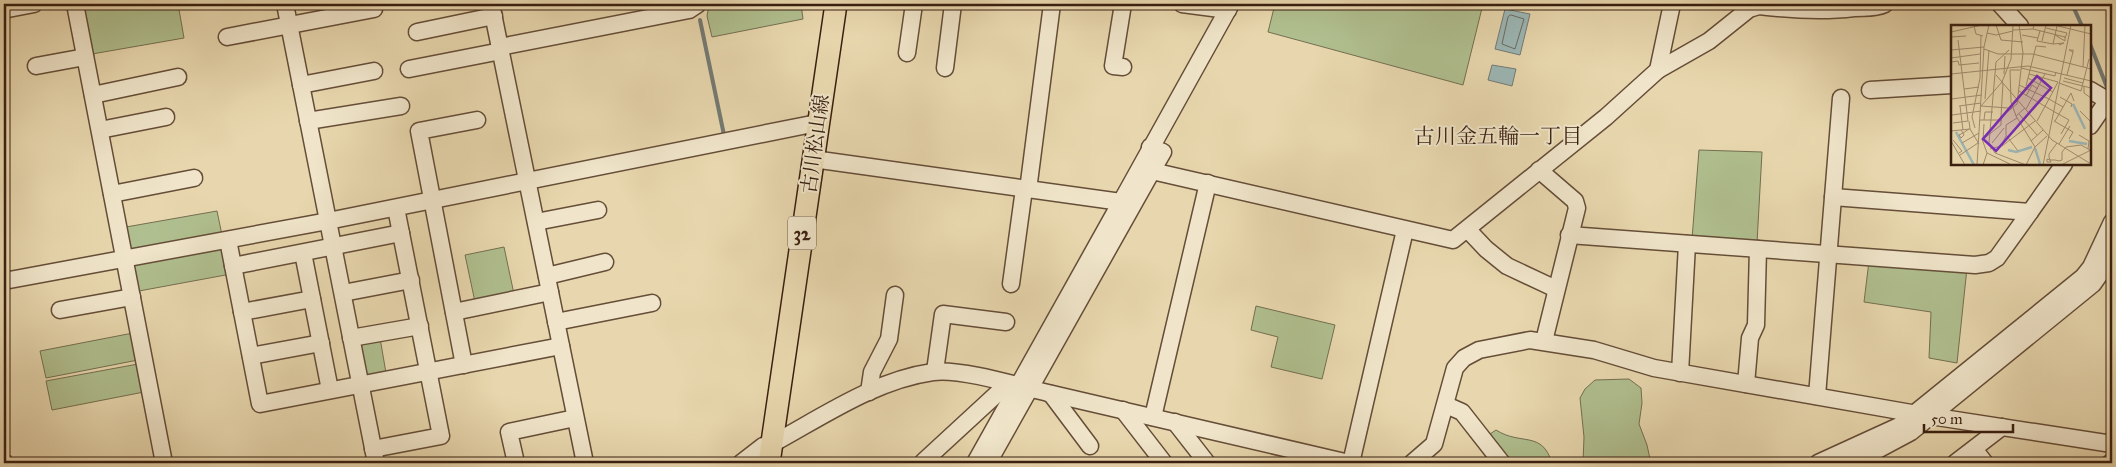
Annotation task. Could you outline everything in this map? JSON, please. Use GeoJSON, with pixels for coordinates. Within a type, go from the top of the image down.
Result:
{"type":"FeatureCollection","features":[{"type":"Feature","properties":{"kind":"main road","name":"古川松山線"},"geometry":{"type":"LineString","coordinates":[[770,453],[836,4]]}},
{"type":"Feature","properties":{"kind":"street"},"geometry":{"type":"LineString","coordinates":[[8,9],[34,4]]}},
{"type":"Feature","properties":{"kind":"street"},"geometry":{"type":"LineString","coordinates":[[75,4],[164,463]]}},
{"type":"Feature","properties":{"kind":"street"},"geometry":{"type":"LineString","coordinates":[[285,4],[375,456],[441,436],[396,208]]}},
{"type":"Feature","properties":{"kind":"street"},"geometry":{"type":"LineString","coordinates":[[409,69],[689,10],[698,4]]}},
{"type":"Feature","properties":{"kind":"street"},"geometry":{"type":"LineString","coordinates":[[907,53],[914,4]]}},
{"type":"Feature","properties":{"kind":"street"},"geometry":{"type":"LineString","coordinates":[[945,68],[953,4]]}},
{"type":"Feature","properties":{"kind":"street"},"geometry":{"type":"LineString","coordinates":[[1011,284],[1052,4]]}},
{"type":"Feature","properties":{"kind":"street"},"geometry":{"type":"LineString","coordinates":[[1123,4],[1113,66],[1123,67]]}},
{"type":"Feature","properties":{"kind":"street"},"geometry":{"type":"LineString","coordinates":[[988,463],[1019,386],[1121,202],[1155,148],[1229,7],[1182,4]]}},
{"type":"Feature","properties":{"kind":"street"},"geometry":{"type":"LineString","coordinates":[[1658,70],[1672,4]]}},
{"type":"Feature","properties":{"kind":"street"},"geometry":{"type":"LineString","coordinates":[[1152,171],[1453,240],[1468,230],[1606,117],[1658,70],[1709,41],[1748,9],[1759,6],[1831,12],[1857,8],[1874,9],[1885,4]]}},
{"type":"Feature","properties":{"kind":"street"},"geometry":{"type":"LineString","coordinates":[[2000,4],[2019,25]]}},
{"type":"Feature","properties":{"kind":"street"},"geometry":{"type":"LineString","coordinates":[[227,37],[374,9]]}},
{"type":"Feature","properties":{"kind":"street"},"geometry":{"type":"LineString","coordinates":[[417,32],[493,10],[585,463]]}},
{"type":"Feature","properties":{"kind":"street"},"geometry":{"type":"LineString","coordinates":[[36,66],[85,58]]}},
{"type":"Feature","properties":{"kind":"street"},"geometry":{"type":"LineString","coordinates":[[301,85],[374,71]]}},
{"type":"Feature","properties":{"kind":"street"},"geometry":{"type":"LineString","coordinates":[[93,96],[178,77]]}},
{"type":"Feature","properties":{"kind":"street"},"geometry":{"type":"LineString","coordinates":[[1870,90],[1951,84]]}},
{"type":"Feature","properties":{"kind":"street"},"geometry":{"type":"LineString","coordinates":[[2091,91],[2110,101],[2091,125]]}},
{"type":"Feature","properties":{"kind":"street"},"geometry":{"type":"LineString","coordinates":[[1817,396],[1841,98]]}},
{"type":"Feature","properties":{"kind":"street"},"geometry":{"type":"LineString","coordinates":[[308,122],[401,106]]}},
{"type":"Feature","properties":{"kind":"street"},"geometry":{"type":"LineString","coordinates":[[100,130],[166,117]]}},
{"type":"Feature","properties":{"kind":"street"},"geometry":{"type":"LineString","coordinates":[[464,365],[419,131],[477,120]]}},
{"type":"Feature","properties":{"kind":"street"},"geometry":{"type":"LineString","coordinates":[[4,281],[396,208],[527,180],[818,123]]}},
{"type":"Feature","properties":{"kind":"street"},"geometry":{"type":"LineString","coordinates":[[923,462],[1000,391],[1019,386],[1163,152],[1155,148]]}},
{"type":"Feature","properties":{"kind":"street"},"geometry":{"type":"LineString","coordinates":[[812,159],[1121,202]]}},
{"type":"Feature","properties":{"kind":"street"},"geometry":{"type":"LineString","coordinates":[[1569,235],[1975,265],[1989,262],[2004,250],[2063,165]]}},
{"type":"Feature","properties":{"kind":"street"},"geometry":{"type":"LineString","coordinates":[[1539,170],[1575,201],[1577,208],[1544,341]]}},
{"type":"Feature","properties":{"kind":"street"},"geometry":{"type":"LineString","coordinates":[[112,194],[194,178]]}},
{"type":"Feature","properties":{"kind":"street"},"geometry":{"type":"LineString","coordinates":[[1153,417],[1208,183]]}},
{"type":"Feature","properties":{"kind":"street"},"geometry":{"type":"LineString","coordinates":[[1833,197],[2030,212]]}},
{"type":"Feature","properties":{"kind":"street"},"geometry":{"type":"LineString","coordinates":[[536,222],[598,210]]}},
{"type":"Feature","properties":{"kind":"street"},"geometry":{"type":"LineString","coordinates":[[1853,463],[1905,436],[1922,414],[2083,277],[2091,267],[2112,222]]}},
{"type":"Feature","properties":{"kind":"street"},"geometry":{"type":"LineString","coordinates":[[741,463],[763,446],[770,453],[869,392],[907,377],[934,371],[950,372],[1019,386],[1350,463],[1405,230]]}},
{"type":"Feature","properties":{"kind":"street"},"geometry":{"type":"LineString","coordinates":[[1468,230],[1506,266],[1556,289]]}},
{"type":"Feature","properties":{"kind":"street"},"geometry":{"type":"LineString","coordinates":[[233,266],[401,233]]}},
{"type":"Feature","properties":{"kind":"street"},"geometry":{"type":"LineString","coordinates":[[228,240],[260,404],[561,346]]}},
{"type":"Feature","properties":{"kind":"street"},"geometry":{"type":"LineString","coordinates":[[1680,373],[1687,244]]}},
{"type":"Feature","properties":{"kind":"street"},"geometry":{"type":"LineString","coordinates":[[1746,384],[1750,338],[1756,325],[1758,249]]}},
{"type":"Feature","properties":{"kind":"street"},"geometry":{"type":"LineString","coordinates":[[303,252],[330,390]]}},
{"type":"Feature","properties":{"kind":"street"},"geometry":{"type":"LineString","coordinates":[[1818,463],[1922,414],[2093,284],[2112,257]]}},
{"type":"Feature","properties":{"kind":"street"},"geometry":{"type":"LineString","coordinates":[[454,312],[548,284],[605,262]]}},
{"type":"Feature","properties":{"kind":"street"},"geometry":{"type":"LineString","coordinates":[[343,293],[411,280]]}},
{"type":"Feature","properties":{"kind":"street"},"geometry":{"type":"LineString","coordinates":[[869,392],[872,372],[889,339],[895,295]]}},
{"type":"Feature","properties":{"kind":"street"},"geometry":{"type":"LineString","coordinates":[[60,310],[132,297]]}},
{"type":"Feature","properties":{"kind":"street"},"geometry":{"type":"LineString","coordinates":[[242,312],[312,299]]}},
{"type":"Feature","properties":{"kind":"street"},"geometry":{"type":"LineString","coordinates":[[556,322],[652,303]]}},
{"type":"Feature","properties":{"kind":"street"},"geometry":{"type":"LineString","coordinates":[[934,371],[943,314],[1006,322]]}},
{"type":"Feature","properties":{"kind":"street"},"geometry":{"type":"LineString","coordinates":[[351,338],[420,326]]}},
{"type":"Feature","properties":{"kind":"street"},"geometry":{"type":"LineString","coordinates":[[1412,463],[1434,444],[1455,368],[1464,358],[1479,350],[1530,340],[1594,350],[1654,368],[1680,373],[2112,444]]}},
{"type":"Feature","properties":{"kind":"street"},"geometry":{"type":"LineString","coordinates":[[251,356],[321,343]]}},
{"type":"Feature","properties":{"kind":"street"},"geometry":{"type":"LineString","coordinates":[[1051,394],[1090,446]]}},
{"type":"Feature","properties":{"kind":"street"},"geometry":{"type":"LineString","coordinates":[[1446,405],[1462,412],[1502,463]]}},
{"type":"Feature","properties":{"kind":"street"},"geometry":{"type":"LineString","coordinates":[[1123,410],[1164,463]]}},
{"type":"Feature","properties":{"kind":"street"},"geometry":{"type":"LineString","coordinates":[[516,463],[509,432],[575,418]]}},
{"type":"Feature","properties":{"kind":"street"},"geometry":{"type":"LineString","coordinates":[[975,463],[1005,420]]}},
{"type":"Feature","properties":{"kind":"street"},"geometry":{"type":"LineString","coordinates":[[1175,422],[1207,463]]}},
{"type":"Feature","properties":{"kind":"street"},"geometry":{"type":"LineString","coordinates":[[1955,463],[2002,427]]}},
{"type":"Feature","properties":{"kind":"street"},"geometry":{"type":"LineString","coordinates":[[1974,449],[1985,463]]}},
{"type":"Feature","properties":{"kind":"green space"},"geometry":{"type":"Polygon","coordinates":[[[83,4],[178,4],[184,38],[92,54],[83,4]]]}},
{"type":"Feature","properties":{"kind":"green space"},"geometry":{"type":"Polygon","coordinates":[[[801,4],[803,19],[712,37],[707,16],[709,5],[801,4]]]}},
{"type":"Feature","properties":{"kind":"green space"},"geometry":{"type":"Polygon","coordinates":[[[1275,4],[1483,4],[1463,85],[1268,32],[1275,4]]]}},
{"type":"Feature","properties":{"kind":"green space"},"geometry":{"type":"Polygon","coordinates":[[[1699,150],[1762,152],[1757,243],[1692,239],[1699,150]]]}},
{"type":"Feature","properties":{"kind":"green space"},"geometry":{"type":"Polygon","coordinates":[[[217,211],[222,235],[131,251],[126,227],[217,211]]]}},
{"type":"Feature","properties":{"kind":"green space"},"geometry":{"type":"Polygon","coordinates":[[[225,245],[231,274],[139,291],[133,261],[225,245]]]}},
{"type":"Feature","properties":{"kind":"green space"},"geometry":{"type":"Polygon","coordinates":[[[504,247],[514,294],[475,302],[465,255],[504,247]]]}},
{"type":"Feature","properties":{"kind":"green space"},"geometry":{"type":"Polygon","coordinates":[[[1869,261],[1967,268],[1957,363],[1929,358],[1931,312],[1864,302],[1869,261]]]}},
{"type":"Feature","properties":{"kind":"green space"},"geometry":{"type":"Polygon","coordinates":[[[1256,306],[1335,325],[1322,379],[1271,367],[1278,337],[1251,330],[1256,306]]]}},
{"type":"Feature","properties":{"kind":"green space"},"geometry":{"type":"Polygon","coordinates":[[[133,333],[138,360],[46,378],[40,351],[133,333]]]}},
{"type":"Feature","properties":{"kind":"green space"},"geometry":{"type":"Polygon","coordinates":[[[380,338],[386,373],[366,377],[360,342],[380,338]]]}},
{"type":"Feature","properties":{"kind":"green space"},"geometry":{"type":"Polygon","coordinates":[[[138,364],[144,392],[52,410],[46,381],[138,364]]]}},
{"type":"Feature","properties":{"kind":"green space"},"geometry":{"type":"Polygon","coordinates":[[[1629,379],[1641,388],[1642,403],[1639,424],[1647,445],[1650,459],[1648,463],[1583,463],[1584,437],[1580,398],[1585,389],[1595,380],[1629,379]]]}},
{"type":"Feature","properties":{"kind":"green space"},"geometry":{"type":"Polygon","coordinates":[[[1496,430],[1505,435],[1530,440],[1543,446],[1552,463],[1507,463],[1489,440],[1490,434],[1496,430]]]}},
{"type":"Feature","properties":{"kind":"water"},"geometry":{"type":"Polygon","coordinates":[[[1505,9],[1530,14],[1520,55],[1495,49],[1505,9]]]}},
{"type":"Feature","properties":{"kind":"water"},"geometry":{"type":"Polygon","coordinates":[[[1492,65],[1516,69],[1512,86],[1488,80],[1492,65]]]}},
{"type":"Feature","properties":{"kind":"waterway"},"geometry":{"type":"LineString","coordinates":[[2072,4],[2082,25]]}},
{"type":"Feature","properties":{"kind":"waterway"},"geometry":{"type":"LineString","coordinates":[[700,20],[724,135]]}},
{"type":"Feature","properties":{"kind":"waterway"},"geometry":{"type":"LineString","coordinates":[[2091,47],[2110,95]]}},
{"type":"Feature","properties":{"kind":"district","name":"古川金五輪一丁目"},"geometry":{"type":"Point","coordinates":[1498,136]}}]}
